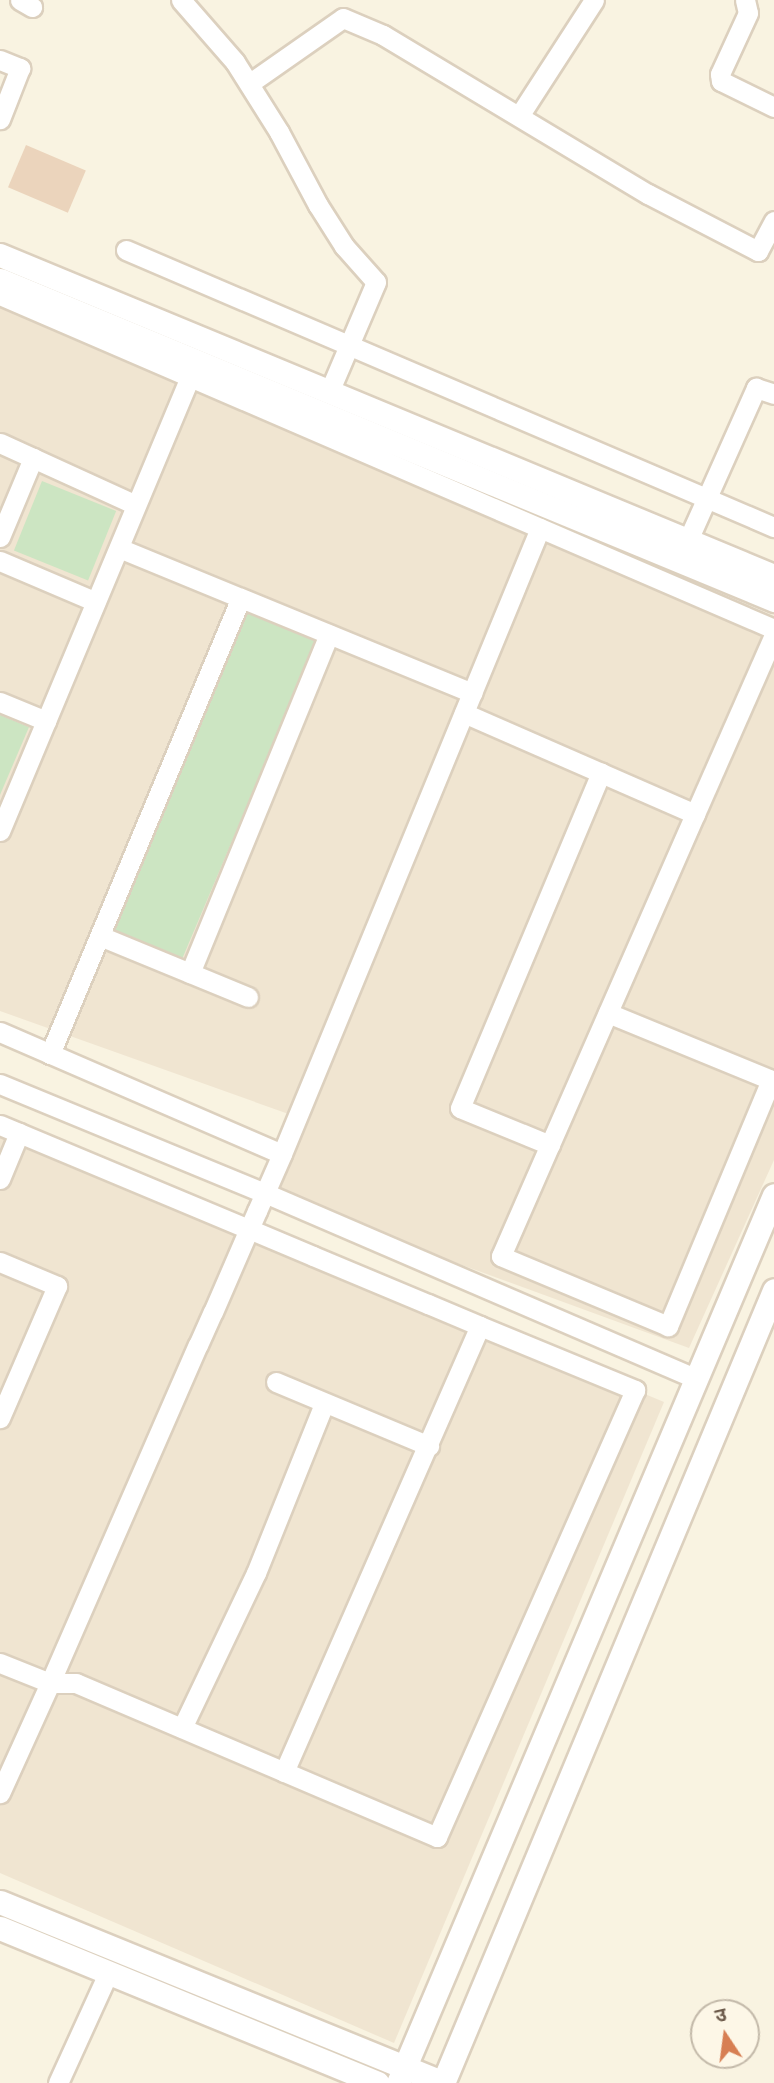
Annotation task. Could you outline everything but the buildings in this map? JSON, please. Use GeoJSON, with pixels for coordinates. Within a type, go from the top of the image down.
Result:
{"type":"FeatureCollection","features":[{"type":"Feature","properties":{"kind":"street"},"geometry":{"type":"LineString","coordinates":[[181,0],[250,83],[318,205],[344,246],[376,282],[329,392]]}},
{"type":"Feature","properties":{"kind":"street"},"geometry":{"type":"LineString","coordinates":[[519,116],[594,0]]}},
{"type":"Feature","properties":{"kind":"street"},"geometry":{"type":"LineString","coordinates":[[745,0],[748,13],[720,74],[721,81],[774,107]]}},
{"type":"Feature","properties":{"kind":"street"},"geometry":{"type":"LineString","coordinates":[[250,83],[343,18],[383,35],[648,194],[766,254],[774,222]]}},
{"type":"Feature","properties":{"kind":"street"},"geometry":{"type":"LineString","coordinates":[[0,60],[20,68],[0,119]]}},
{"type":"Feature","properties":{"kind":"street"},"geometry":{"type":"LineString","coordinates":[[126,250],[774,527]]}},
{"type":"Feature","properties":{"kind":"street"},"geometry":{"type":"LineString","coordinates":[[0,255],[774,576]]}},
{"type":"Feature","properties":{"kind":"street"},"geometry":{"type":"LineString","coordinates":[[0,280],[774,600]]}},
{"type":"Feature","properties":{"kind":"street"},"geometry":{"type":"LineString","coordinates":[[0,295],[774,629]]}},
{"type":"Feature","properties":{"kind":"street"},"geometry":{"type":"LineString","coordinates":[[0,831],[190,377]]}},
{"type":"Feature","properties":{"kind":"street"},"geometry":{"type":"LineString","coordinates":[[688,541],[756,388],[774,394]]}},
{"type":"Feature","properties":{"kind":"street"},"geometry":{"type":"LineString","coordinates":[[0,443],[136,505]]}},
{"type":"Feature","properties":{"kind":"street"},"geometry":{"type":"LineString","coordinates":[[0,537],[33,458]]}},
{"type":"Feature","properties":{"kind":"street"},"geometry":{"type":"LineString","coordinates":[[0,1793],[265,1194],[540,528]]}},
{"type":"Feature","properties":{"kind":"street"},"geometry":{"type":"LineString","coordinates":[[118,548],[472,693]]}},
{"type":"Feature","properties":{"kind":"street"},"geometry":{"type":"LineString","coordinates":[[0,561],[96,603]]}},
{"type":"Feature","properties":{"kind":"street"},"geometry":{"type":"LineString","coordinates":[[50,1054],[241,598]]}},
{"type":"Feature","properties":{"kind":"street"},"geometry":{"type":"LineString","coordinates":[[190,973],[329,635]]}},
{"type":"Feature","properties":{"kind":"street"},"geometry":{"type":"LineString","coordinates":[[608,1013],[771,1080],[668,1326],[500,1256],[774,635]]}},
{"type":"Feature","properties":{"kind":"street"},"geometry":{"type":"LineString","coordinates":[[0,702],[46,721]]}},
{"type":"Feature","properties":{"kind":"street"},"geometry":{"type":"LineString","coordinates":[[464,713],[695,814]]}},
{"type":"Feature","properties":{"kind":"street"},"geometry":{"type":"LineString","coordinates":[[550,1145],[460,1108],[601,772]]}},
{"type":"Feature","properties":{"kind":"street"},"geometry":{"type":"LineString","coordinates":[[100,936],[248,997]]}},
{"type":"Feature","properties":{"kind":"street"},"geometry":{"type":"LineString","coordinates":[[0,1032],[282,1154]]}},
{"type":"Feature","properties":{"kind":"street"},"geometry":{"type":"LineString","coordinates":[[0,1084],[265,1194],[696,1379]]}},
{"type":"Feature","properties":{"kind":"street"},"geometry":{"type":"LineString","coordinates":[[0,1125],[635,1390],[437,1837],[76,1683],[50,1683],[0,1663]]}},
{"type":"Feature","properties":{"kind":"street"},"geometry":{"type":"LineString","coordinates":[[0,1179],[19,1133]]}},
{"type":"Feature","properties":{"kind":"street"},"geometry":{"type":"LineString","coordinates":[[401,2075],[774,1195]]}},
{"type":"Feature","properties":{"kind":"street"},"geometry":{"type":"LineString","coordinates":[[0,1262],[57,1286],[0,1418]]}},
{"type":"Feature","properties":{"kind":"street"},"geometry":{"type":"LineString","coordinates":[[0,1902],[401,2075],[443,2083],[774,1290]]}},
{"type":"Feature","properties":{"kind":"street"},"geometry":{"type":"LineString","coordinates":[[284,1772],[480,1326]]}},
{"type":"Feature","properties":{"kind":"street"},"geometry":{"type":"LineString","coordinates":[[276,1382],[429,1446]]}},
{"type":"Feature","properties":{"kind":"street"},"geometry":{"type":"LineString","coordinates":[[182,1728],[256,1573],[324,1404]]}},
{"type":"Feature","properties":{"kind":"street"},"geometry":{"type":"LineString","coordinates":[[0,1927],[377,2083]]}},
{"type":"Feature","properties":{"kind":"street"},"geometry":{"type":"LineString","coordinates":[[58,2083],[109,1971]]}},
{"type":"Feature","properties":{"kind":"shaded area"},"geometry":{"type":"Polygon","coordinates":[[[0,300],[774,621],[774,1160],[689,1348],[265,1193],[297,1117],[0,1011],[0,300]]]}},
{"type":"Feature","properties":{"kind":"shaded area"},"geometry":{"type":"Polygon","coordinates":[[[0,1125],[664,1402],[394,2043],[0,1873],[0,1125]]]}},
{"type":"Feature","properties":{"kind":"green space"},"geometry":{"type":"Polygon","coordinates":[[[42,481],[116,511],[88,581],[14,551],[42,481]]]}},
{"type":"Feature","properties":{"kind":"green space"},"geometry":{"type":"Polygon","coordinates":[[[245,611],[317,641],[181,961],[109,930],[245,611]]]}},
{"type":"Feature","properties":{"kind":"green space"},"geometry":{"type":"Polygon","coordinates":[[[0,715],[29,727],[0,795],[0,715]]]}}]}
